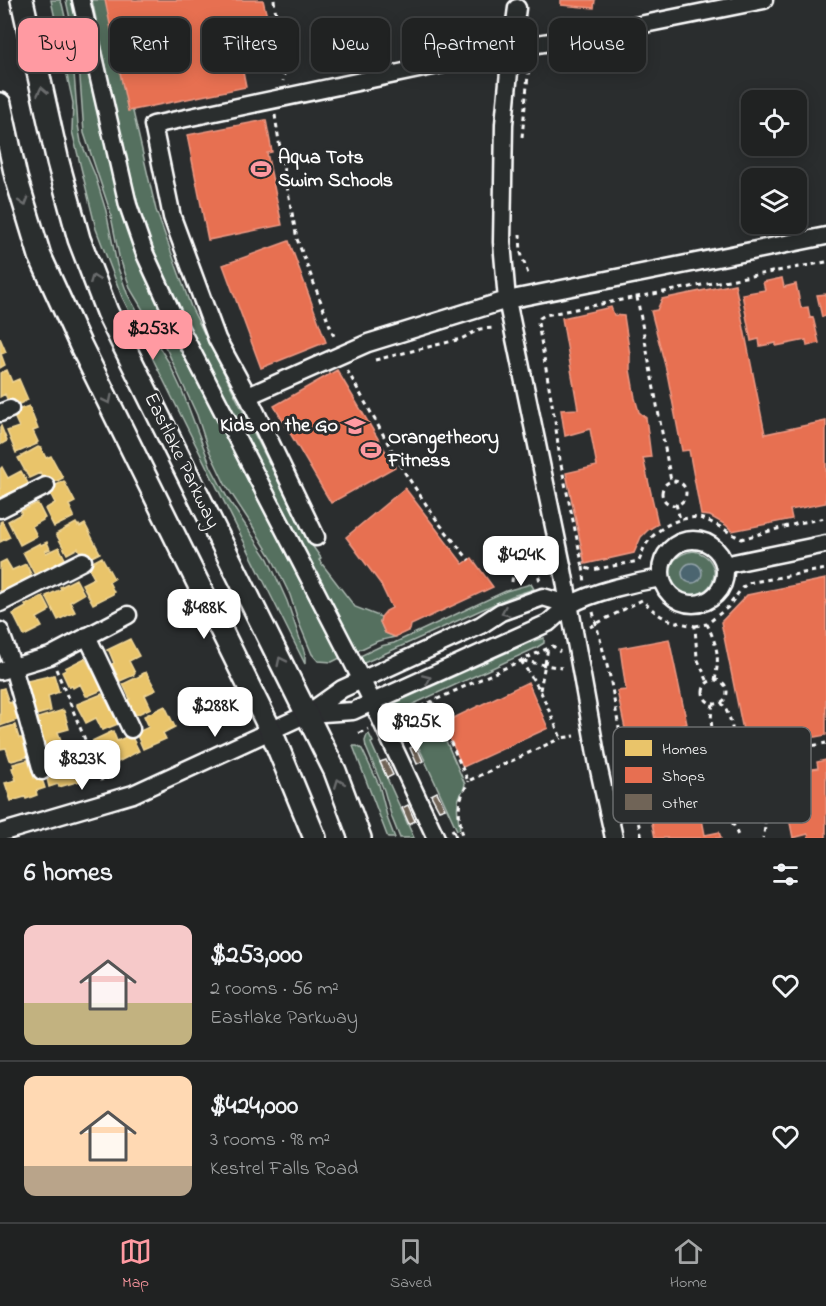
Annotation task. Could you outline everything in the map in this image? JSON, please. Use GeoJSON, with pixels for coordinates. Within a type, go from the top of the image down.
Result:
{"type":"FeatureCollection","features":[{"type":"Feature","properties":{"kind":"main road","name":"Eastlake Parkway"},"geometry":{"type":"LineString","coordinates":[[22,0],[58,162],[79,238],[107,312],[335,771],[360,838]]}},
{"type":"Feature","properties":{"kind":"main road","name":"Eastlake Parkway"},"geometry":{"type":"LineString","coordinates":[[0,104],[16,177],[40,256],[80,344],[271,731],[315,838]]}},
{"type":"Feature","properties":{"kind":"street"},"geometry":{"type":"LineString","coordinates":[[81,0],[128,205],[145,254],[172,315],[362,680],[436,838]]}},
{"type":"Feature","properties":{"kind":"street"},"geometry":{"type":"LineString","coordinates":[[537,44],[764,0]]}},
{"type":"Feature","properties":{"kind":"street"},"geometry":{"type":"LineString","coordinates":[[516,18],[518,3]]}},
{"type":"Feature","properties":{"kind":"street"},"geometry":{"type":"LineString","coordinates":[[316,537],[248,396],[217,339],[172,217],[153,125],[410,72]]}},
{"type":"Feature","properties":{"kind":"street"},"geometry":{"type":"LineString","coordinates":[[509,72],[504,124],[502,242],[507,300],[570,605],[598,765],[614,838]]}},
{"type":"Feature","properties":{"kind":"street"},"geometry":{"type":"LineString","coordinates":[[248,396],[344,363],[368,343],[507,300],[826,236]]}},
{"type":"Feature","properties":{"kind":"street"},"geometry":{"type":"LineString","coordinates":[[0,509],[46,486]]}},
{"type":"Feature","properties":{"kind":"street"},"geometry":{"type":"LineString","coordinates":[[692,540],[713,547],[720,555],[724,565],[723,585],[717,594],[699,604],[679,602],[670,596],[661,578],[661,567],[665,556],[681,542],[692,540]]}},
{"type":"Feature","properties":{"kind":"street"},"geometry":{"type":"LineString","coordinates":[[724,565],[826,544]]}},
{"type":"Feature","properties":{"kind":"street"},"geometry":{"type":"LineString","coordinates":[[0,603],[83,561]]}},
{"type":"Feature","properties":{"kind":"street"},"geometry":{"type":"LineString","coordinates":[[307,714],[353,711],[548,623],[570,605],[597,594],[641,581],[661,578]]}},
{"type":"Feature","properties":{"kind":"street"},"geometry":{"type":"LineString","coordinates":[[0,833],[133,794],[307,714],[342,689],[481,625],[501,612],[543,597],[570,605]]}},
{"type":"Feature","properties":{"kind":"street"},"geometry":{"type":"LineString","coordinates":[[7,669],[50,656],[128,615]]}},
{"type":"Feature","properties":{"kind":"street"},"geometry":{"type":"LineString","coordinates":[[0,631],[7,669],[42,771]]}},
{"type":"Feature","properties":{"kind":"street"},"geometry":{"type":"LineString","coordinates":[[87,636],[131,729]]}},
{"type":"Feature","properties":{"kind":"path"},"geometry":{"type":"LineString","coordinates":[[274,0],[284,77],[282,84],[288,113],[275,116],[280,155],[297,239],[344,363],[403,470],[438,522],[469,560]]}},
{"type":"Feature","properties":{"kind":"path"},"geometry":{"type":"LineString","coordinates":[[521,145],[529,72]]}},
{"type":"Feature","properties":{"kind":"path"},"geometry":{"type":"LineString","coordinates":[[520,232],[521,253],[529,278]]}},
{"type":"Feature","properties":{"kind":"path"},"geometry":{"type":"LineString","coordinates":[[826,262],[545,315],[538,323],[560,460],[583,567],[592,570],[639,561],[652,537],[664,527],[680,519],[700,518],[741,539],[826,518]]}},
{"type":"Feature","properties":{"kind":"path"},"geometry":{"type":"LineString","coordinates":[[637,297],[671,482]]}},
{"type":"Feature","properties":{"kind":"path"},"geometry":{"type":"LineString","coordinates":[[374,360],[461,339],[480,329],[496,328],[498,335]]}},
{"type":"Feature","properties":{"kind":"path"},"geometry":{"type":"LineString","coordinates":[[344,363],[355,366]]}},
{"type":"Feature","properties":{"kind":"path"},"geometry":{"type":"LineString","coordinates":[[671,482],[679,482],[686,491],[684,499],[676,504],[670,504],[663,496],[665,486],[671,482]]}},
{"type":"Feature","properties":{"kind":"path"},"geometry":{"type":"LineString","coordinates":[[676,504],[680,519]]}},
{"type":"Feature","properties":{"kind":"path"},"geometry":{"type":"LineString","coordinates":[[512,546],[514,554]]}},
{"type":"Feature","properties":{"kind":"path"},"geometry":{"type":"LineString","coordinates":[[514,554],[524,559],[524,568],[520,572],[513,573],[508,570],[506,563],[508,557],[514,554]]}},
{"type":"Feature","properties":{"kind":"path"},"geometry":{"type":"LineString","coordinates":[[524,568],[535,570],[538,573]]}},
{"type":"Feature","properties":{"kind":"path"},"geometry":{"type":"LineString","coordinates":[[575,635],[642,600],[669,621],[695,626],[707,624],[728,607],[748,583],[826,568]]}},
{"type":"Feature","properties":{"kind":"path"},"geometry":{"type":"LineString","coordinates":[[512,582],[513,573]]}},
{"type":"Feature","properties":{"kind":"path"},"geometry":{"type":"LineString","coordinates":[[597,623],[619,727]]}},
{"type":"Feature","properties":{"kind":"path"},"geometry":{"type":"LineString","coordinates":[[707,624],[718,655],[715,680]]}},
{"type":"Feature","properties":{"kind":"path"},"geometry":{"type":"LineString","coordinates":[[695,626],[697,658],[708,682]]}},
{"type":"Feature","properties":{"kind":"path"},"geometry":{"type":"LineString","coordinates":[[392,719],[550,646],[540,690]]}},
{"type":"Feature","properties":{"kind":"path"},"geometry":{"type":"LineString","coordinates":[[50,656],[102,781]]}},
{"type":"Feature","properties":{"kind":"path"},"geometry":{"type":"LineString","coordinates":[[521,661],[562,668]]}},
{"type":"Feature","properties":{"kind":"path"},"geometry":{"type":"LineString","coordinates":[[521,661],[540,690],[561,738]]}},
{"type":"Feature","properties":{"kind":"path"},"geometry":{"type":"LineString","coordinates":[[715,680],[722,682],[727,689],[726,696],[721,702],[709,703],[704,697],[703,689],[708,682],[715,680]]}},
{"type":"Feature","properties":{"kind":"path"},"geometry":{"type":"LineString","coordinates":[[432,701],[468,781],[460,799],[462,832],[456,836],[452,829]]}},
{"type":"Feature","properties":{"kind":"path"},"geometry":{"type":"LineString","coordinates":[[721,702],[729,716],[732,727]]}},
{"type":"Feature","properties":{"kind":"path"},"geometry":{"type":"LineString","coordinates":[[712,727],[713,704]]}},
{"type":"Feature","properties":{"kind":"path"},"geometry":{"type":"LineString","coordinates":[[468,781],[561,738],[575,736]]}},
{"type":"Feature","properties":{"kind":"path"},"geometry":{"type":"LineString","coordinates":[[811,745],[826,742]]}},
{"type":"Feature","properties":{"kind":"path"},"geometry":{"type":"LineString","coordinates":[[638,823],[642,838]]}},
{"type":"Feature","properties":{"kind":"path"},"geometry":{"type":"LineString","coordinates":[[733,823],[739,838]]}},
{"type":"Feature","properties":{"kind":"path"},"geometry":{"type":"LineString","coordinates":[[763,838],[765,823]]}},
{"type":"Feature","properties":{"kind":"green space"},"geometry":{"type":"Polygon","coordinates":[[[51,0],[60,0],[65,18],[55,18],[51,0]]]}},
{"type":"Feature","properties":{"kind":"green space"},"geometry":{"type":"Polygon","coordinates":[[[66,0],[74,0],[78,18],[70,18],[66,0]]]}},
{"type":"Feature","properties":{"kind":"green space"},"geometry":{"type":"Polygon","coordinates":[[[92,0],[107,0],[111,18],[110,72],[124,72],[156,210],[191,307],[306,537],[321,558],[319,560],[355,607],[381,617],[380,622],[385,633],[395,637],[378,641],[357,651],[172,295],[134,191],[98,28],[98,18],[96,18],[92,0]]]}},
{"type":"Feature","properties":{"kind":"green space"},"geometry":{"type":"Polygon","coordinates":[[[66,72],[74,72],[81,142],[95,175],[106,211],[117,265],[127,293],[168,361],[183,393],[211,467],[228,499],[268,559],[287,601],[305,654],[305,664],[122,297],[96,229],[72,131],[73,103],[66,72]]]}},
{"type":"Feature","properties":{"kind":"green space"},"geometry":{"type":"Polygon","coordinates":[[[79,72],[90,72],[122,213],[137,257],[168,326],[340,658],[332,662],[318,661],[312,654],[290,595],[272,558],[225,484],[167,350],[131,290],[119,256],[110,211],[84,133],[79,72]]]}},
{"type":"Feature","properties":{"kind":"green space"},"geometry":{"type":"Polygon","coordinates":[[[694,551],[708,558],[713,566],[714,576],[711,584],[704,591],[687,594],[679,591],[673,585],[670,577],[671,568],[674,560],[682,554],[694,551]]]}},
{"type":"Feature","properties":{"kind":"green space"},"geometry":{"type":"Polygon","coordinates":[[[531,584],[534,589],[512,596],[364,663],[360,656],[381,646],[394,643],[506,591],[531,584]]]}},
{"type":"Feature","properties":{"kind":"green space"},"geometry":{"type":"Polygon","coordinates":[[[544,638],[544,643],[536,648],[394,713],[388,711],[386,707],[533,641],[544,638]]]}},
{"type":"Feature","properties":{"kind":"green space"},"geometry":{"type":"Polygon","coordinates":[[[430,705],[465,784],[458,802],[460,829],[457,830],[409,726],[406,727],[402,717],[430,705]]]}},
{"type":"Feature","properties":{"kind":"green space"},"geometry":{"type":"Polygon","coordinates":[[[369,734],[414,838],[400,838],[384,790],[366,747],[365,741],[369,734]]]}},
{"type":"Feature","properties":{"kind":"green space"},"geometry":{"type":"Polygon","coordinates":[[[353,746],[362,749],[379,785],[395,838],[388,838],[353,746]]]}},
{"type":"Feature","properties":{"kind":"water"},"geometry":{"type":"Polygon","coordinates":[[[692,563],[699,566],[702,573],[699,580],[692,583],[685,580],[682,573],[685,566],[692,563]]]}},
{"type":"Feature","properties":{"kind":"building: Homes"},"geometry":{"type":"Polygon","coordinates":[[[0,338],[6,352],[1,354],[5,365],[0,368],[0,338]]]}},
{"type":"Feature","properties":{"kind":"building: Homes"},"geometry":{"type":"Polygon","coordinates":[[[7,370],[12,382],[19,379],[28,400],[11,408],[5,394],[0,397],[0,373],[7,370]]]}},
{"type":"Feature","properties":{"kind":"building: Homes"},"geometry":{"type":"Polygon","coordinates":[[[29,406],[38,429],[33,431],[38,442],[16,453],[7,431],[19,427],[12,412],[29,406]]]}},
{"type":"Feature","properties":{"kind":"building: Homes"},"geometry":{"type":"Polygon","coordinates":[[[0,427],[7,441],[0,445],[0,427]]]}},
{"type":"Feature","properties":{"kind":"building: Homes"},"geometry":{"type":"Polygon","coordinates":[[[38,447],[41,448],[46,458],[51,456],[63,478],[47,486],[40,473],[29,478],[18,458],[38,447]]]}},
{"type":"Feature","properties":{"kind":"building: Homes"},"geometry":{"type":"Polygon","coordinates":[[[2,467],[8,478],[21,471],[29,485],[0,498],[0,469],[2,467]]]}},
{"type":"Feature","properties":{"kind":"building: Homes"},"geometry":{"type":"Polygon","coordinates":[[[64,481],[75,502],[69,505],[74,517],[54,527],[45,509],[55,503],[48,489],[64,481]]]}},
{"type":"Feature","properties":{"kind":"building: Homes"},"geometry":{"type":"Polygon","coordinates":[[[38,504],[45,518],[32,526],[37,536],[20,545],[8,521],[38,504]]]}},
{"type":"Feature","properties":{"kind":"building: Homes"},"geometry":{"type":"Polygon","coordinates":[[[2,521],[10,537],[0,542],[0,522],[2,521]]]}},
{"type":"Feature","properties":{"kind":"building: Homes"},"geometry":{"type":"Polygon","coordinates":[[[76,523],[80,527],[85,524],[100,553],[84,561],[78,548],[67,554],[56,534],[76,523]]]}},
{"type":"Feature","properties":{"kind":"building: Homes"},"geometry":{"type":"Polygon","coordinates":[[[47,542],[50,549],[45,551],[46,553],[59,547],[66,561],[35,575],[23,552],[47,542]]]}},
{"type":"Feature","properties":{"kind":"building: Homes"},"geometry":{"type":"Polygon","coordinates":[[[102,557],[114,579],[109,582],[114,592],[93,604],[82,584],[94,578],[87,565],[102,557]]]}},
{"type":"Feature","properties":{"kind":"building: Homes"},"geometry":{"type":"Polygon","coordinates":[[[6,560],[12,570],[26,564],[33,578],[1,593],[0,563],[6,560]]]}},
{"type":"Feature","properties":{"kind":"building: Homes"},"geometry":{"type":"Polygon","coordinates":[[[76,579],[84,594],[70,602],[75,612],[58,620],[46,596],[76,579]]]}},
{"type":"Feature","properties":{"kind":"building: Homes"},"geometry":{"type":"Polygon","coordinates":[[[43,596],[50,610],[37,618],[42,627],[24,636],[13,614],[43,596]]]}},
{"type":"Feature","properties":{"kind":"building: Homes"},"geometry":{"type":"Polygon","coordinates":[[[130,639],[139,656],[129,661],[135,673],[120,681],[107,650],[130,639]]]}},
{"type":"Feature","properties":{"kind":"building: Homes"},"geometry":{"type":"Polygon","coordinates":[[[85,658],[102,688],[88,696],[80,684],[73,688],[69,687],[62,672],[66,670],[65,668],[85,658]]]}},
{"type":"Feature","properties":{"kind":"building: Homes"},"geometry":{"type":"Polygon","coordinates":[[[146,672],[156,690],[145,695],[151,708],[136,715],[123,684],[146,672]]]}},
{"type":"Feature","properties":{"kind":"building: Homes"},"geometry":{"type":"Polygon","coordinates":[[[54,675],[59,692],[48,696],[51,711],[36,715],[27,681],[54,675]]]}},
{"type":"Feature","properties":{"kind":"building: Homes"},"geometry":{"type":"Polygon","coordinates":[[[4,688],[9,703],[12,702],[17,720],[0,726],[0,689],[4,688]]]}},
{"type":"Feature","properties":{"kind":"building: Homes"},"geometry":{"type":"Polygon","coordinates":[[[102,694],[118,722],[103,730],[96,718],[86,723],[77,706],[77,704],[102,694]]]}},
{"type":"Feature","properties":{"kind":"building: Homes"},"geometry":{"type":"Polygon","coordinates":[[[165,706],[175,727],[163,733],[166,739],[143,749],[136,733],[149,727],[144,716],[165,706]]]}},
{"type":"Feature","properties":{"kind":"building: Homes"},"geometry":{"type":"Polygon","coordinates":[[[63,710],[69,729],[58,732],[63,746],[47,751],[38,718],[63,710]]]}},
{"type":"Feature","properties":{"kind":"building: Homes"},"geometry":{"type":"Polygon","coordinates":[[[15,725],[19,738],[22,738],[27,757],[12,761],[6,748],[0,749],[0,729],[15,725]]]}},
{"type":"Feature","properties":{"kind":"building: Homes"},"geometry":{"type":"Polygon","coordinates":[[[113,731],[117,741],[131,735],[139,751],[118,762],[115,756],[103,761],[92,741],[113,731]]]}},
{"type":"Feature","properties":{"kind":"building: Homes"},"geometry":{"type":"Polygon","coordinates":[[[63,750],[68,765],[78,761],[83,779],[59,787],[58,784],[49,787],[46,774],[52,773],[48,754],[63,750]]]}},
{"type":"Feature","properties":{"kind":"building: Homes"},"geometry":{"type":"Polygon","coordinates":[[[28,760],[34,778],[41,776],[45,788],[36,791],[37,795],[11,801],[5,783],[16,780],[13,764],[28,760]]]}},
{"type":"Feature","properties":{"kind":"building: Shops"},"geometry":{"type":"Polygon","coordinates":[[[105,0],[263,0],[267,18],[202,18],[202,72],[243,72],[246,87],[128,111],[120,72],[190,72],[190,18],[110,18],[110,24],[105,0]]]}},
{"type":"Feature","properties":{"kind":"building: Shops"},"geometry":{"type":"Polygon","coordinates":[[[561,0],[595,0],[594,8],[561,5],[561,0]]]}},
{"type":"Feature","properties":{"kind":"building: Shops"},"geometry":{"type":"Polygon","coordinates":[[[266,120],[272,152],[267,153],[282,225],[208,240],[187,135],[266,120]]]}},
{"type":"Feature","properties":{"kind":"building: Shops"},"geometry":{"type":"Polygon","coordinates":[[[289,241],[326,342],[261,368],[223,265],[289,241]]]}},
{"type":"Feature","properties":{"kind":"building: Shops"},"geometry":{"type":"Polygon","coordinates":[[[782,278],[784,287],[796,284],[801,308],[808,307],[810,318],[813,317],[819,343],[807,346],[806,340],[776,346],[776,343],[760,346],[759,339],[751,341],[742,294],[765,290],[763,282],[782,278]]]}},
{"type":"Feature","properties":{"kind":"building: Shops"},"geometry":{"type":"Polygon","coordinates":[[[735,284],[765,434],[826,421],[826,503],[790,510],[792,519],[732,531],[710,516],[701,515],[689,450],[682,451],[667,373],[651,311],[657,310],[662,299],[735,284]]]}},
{"type":"Feature","properties":{"kind":"building: Shops"},"geometry":{"type":"Polygon","coordinates":[[[826,294],[826,316],[822,317],[817,295],[826,294]]]}},
{"type":"Feature","properties":{"kind":"building: Shops"},"geometry":{"type":"Polygon","coordinates":[[[611,307],[614,315],[624,316],[635,398],[639,412],[646,418],[651,457],[643,458],[658,524],[641,537],[634,553],[585,564],[566,473],[597,466],[590,429],[565,436],[561,410],[578,409],[562,318],[611,307]]]}},
{"type":"Feature","properties":{"kind":"building: Shops"},"geometry":{"type":"Polygon","coordinates":[[[337,370],[395,467],[331,503],[274,406],[337,370]]]}},
{"type":"Feature","properties":{"kind":"building: Shops"},"geometry":{"type":"Polygon","coordinates":[[[405,488],[463,564],[472,558],[493,587],[411,625],[410,630],[395,637],[385,633],[380,622],[386,611],[392,608],[380,583],[346,537],[405,488]]]}},
{"type":"Feature","properties":{"kind":"building: Shops"},"geometry":{"type":"Polygon","coordinates":[[[826,579],[826,735],[811,738],[811,727],[742,727],[721,622],[747,595],[826,579]]]}},
{"type":"Feature","properties":{"kind":"building: Shops"},"geometry":{"type":"Polygon","coordinates":[[[669,639],[687,724],[674,727],[625,727],[617,691],[626,690],[620,648],[669,639]]]}},
{"type":"Feature","properties":{"kind":"building: Shops"},"geometry":{"type":"Polygon","coordinates":[[[528,682],[548,728],[463,767],[443,723],[528,682]]]}},
{"type":"Feature","properties":{"kind":"building: Shops"},"geometry":{"type":"Polygon","coordinates":[[[826,760],[826,838],[809,838],[808,834],[793,838],[790,823],[811,823],[811,769],[818,768],[817,762],[826,760]]]}},
{"type":"Feature","properties":{"kind":"building: Shops"},"geometry":{"type":"Polygon","coordinates":[[[652,823],[703,823],[705,835],[719,832],[721,838],[655,838],[652,823]]]}},
{"type":"Feature","properties":{"kind":"building: Other"},"geometry":{"type":"Polygon","coordinates":[[[416,745],[423,761],[417,764],[410,748],[416,745]]]}},
{"type":"Feature","properties":{"kind":"building: Other"},"geometry":{"type":"Polygon","coordinates":[[[386,760],[393,775],[387,778],[380,762],[386,760]]]}},
{"type":"Feature","properties":{"kind":"building: Other"},"geometry":{"type":"Polygon","coordinates":[[[437,792],[445,808],[439,810],[431,795],[437,792]]]}},
{"type":"Feature","properties":{"kind":"building: Other"},"geometry":{"type":"Polygon","coordinates":[[[408,805],[415,821],[409,824],[402,808],[408,805]]]}},
{"type":"Feature","properties":{"kind":"place","name":"Aqua Tots Swim Schools"},"geometry":{"type":"Point","coordinates":[261,169]}},
{"type":"Feature","properties":{"kind":"place","name":"Kids on the Go"},"geometry":{"type":"Point","coordinates":[355,426]}},
{"type":"Feature","properties":{"kind":"place","name":"Orangetheory Fitness"},"geometry":{"type":"Point","coordinates":[371,450]}}]}
